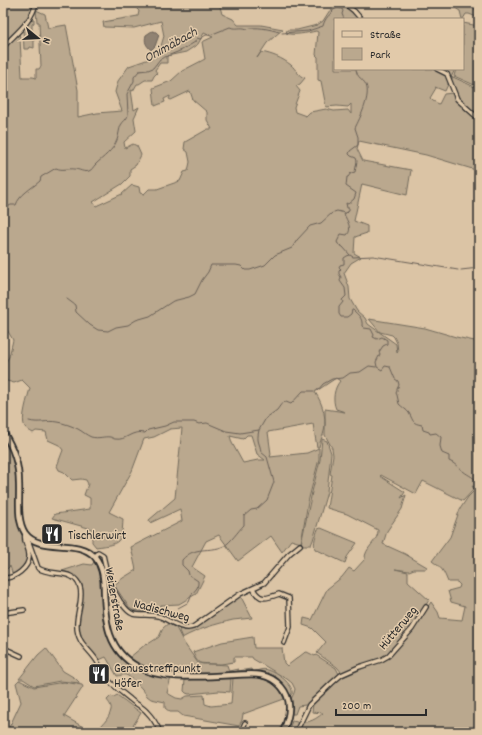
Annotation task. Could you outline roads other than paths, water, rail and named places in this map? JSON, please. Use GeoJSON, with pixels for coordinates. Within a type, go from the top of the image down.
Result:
{"type":"FeatureCollection","features":[{"type":"Feature","properties":{"kind":"main road"},"geometry":{"type":"LineString","coordinates":[[3,432],[10,443],[16,459],[19,483],[20,517],[26,533]]}},
{"type":"Feature","properties":{"kind":"main road","name":"Weizerstraße"},"geometry":{"type":"LineString","coordinates":[[26,533],[36,541],[86,550],[94,557],[102,569],[105,617],[110,635],[118,649],[128,660],[144,670],[164,675],[195,676],[257,674],[273,679],[284,690],[289,701],[289,714],[283,732]]}},
{"type":"Feature","properties":{"kind":"street"},"geometry":{"type":"LineString","coordinates":[[3,47],[33,14],[36,3]]}},
{"type":"Feature","properties":{"kind":"street"},"geometry":{"type":"LineString","coordinates":[[344,3],[360,18]]}},
{"type":"Feature","properties":{"kind":"street"},"geometry":{"type":"LineString","coordinates":[[439,70],[447,74],[457,100],[479,119]]}},
{"type":"Feature","properties":{"kind":"street"},"geometry":{"type":"LineString","coordinates":[[3,578],[16,576],[27,562],[29,556],[24,542],[26,533]]}},
{"type":"Feature","properties":{"kind":"street"},"geometry":{"type":"LineString","coordinates":[[26,533],[38,568],[47,572],[64,574],[78,582],[81,592],[77,618],[80,639],[86,649],[99,663],[106,678],[129,699],[147,712],[155,721],[160,732]]}},
{"type":"Feature","properties":{"kind":"street","name":"Nadischweg"},"geometry":{"type":"LineString","coordinates":[[94,557],[98,552],[102,554],[111,586],[127,611],[135,614],[158,616],[185,628],[193,627],[240,594],[264,583],[289,554],[300,545]]}},
{"type":"Feature","properties":{"kind":"street"},"geometry":{"type":"LineString","coordinates":[[253,588],[256,594],[260,597],[269,598],[279,594],[289,598],[290,627],[284,643]]}},
{"type":"Feature","properties":{"kind":"street","name":"Hütterweg"},"geometry":{"type":"LineString","coordinates":[[296,732],[309,705],[341,675],[388,656],[412,629],[426,607]]}},
{"type":"Feature","properties":{"kind":"street"},"geometry":{"type":"LineString","coordinates":[[3,613],[24,610]]}},
{"type":"Feature","properties":{"kind":"street"},"geometry":{"type":"LineString","coordinates":[[3,650],[8,650],[21,656]]}},
{"type":"Feature","properties":{"kind":"street"},"geometry":{"type":"LineString","coordinates":[[241,732],[245,723]]}},
{"type":"Feature","properties":{"kind":"waterway"},"geometry":{"type":"LineString","coordinates":[[336,3],[338,8],[342,9],[344,18]]}},
{"type":"Feature","properties":{"kind":"waterway"},"geometry":{"type":"LineString","coordinates":[[460,3],[469,5],[479,11]]}},
{"type":"Feature","properties":{"kind":"waterway","name":"Onimäbach"},"geometry":{"type":"LineString","coordinates":[[282,33],[308,31],[323,26],[326,18],[332,13],[333,10],[338,8]]}},
{"type":"Feature","properties":{"kind":"waterway","name":"Onimäbach"},"geometry":{"type":"LineString","coordinates":[[128,114],[127,94],[134,81],[134,77],[139,71],[153,68],[160,59],[182,50],[195,42],[197,38],[200,39],[206,35],[210,35],[230,27],[247,29],[263,28],[279,32]]}},
{"type":"Feature","properties":{"kind":"waterway"},"geometry":{"type":"LineString","coordinates":[[356,70],[359,77],[366,85],[367,95],[360,119],[355,128],[358,137],[358,145],[350,151],[349,154],[356,158],[357,161],[355,172],[351,173],[347,177],[346,186],[356,193],[354,199],[348,204],[346,203],[349,211],[344,214],[349,225],[349,233],[347,235],[341,234],[337,242],[350,255],[344,258],[344,264],[340,265],[339,267],[341,269],[339,271],[341,277],[340,281],[345,288],[346,296],[342,300],[343,302],[339,307],[339,314],[341,317],[347,317],[353,310],[361,319],[362,326],[364,328],[371,329],[374,335],[373,337],[377,339],[382,337],[387,340],[387,344],[383,346],[379,352],[380,354],[376,362],[377,367],[382,370],[385,366],[390,367],[395,379],[398,381],[399,385],[396,393],[399,404],[408,412],[416,424],[422,425],[423,430],[429,432],[430,434],[436,433],[441,437],[440,446],[442,453],[449,456],[449,461],[474,478],[479,484]]}},
{"type":"Feature","properties":{"kind":"waterway","name":"Onimäbach"},"geometry":{"type":"LineString","coordinates":[[3,209],[11,205],[16,205],[23,195],[40,181],[41,177],[56,168],[76,169],[85,172],[91,170],[108,154],[113,147],[117,140],[121,125],[128,115]]}},
{"type":"Feature","properties":{"kind":"waterway"},"geometry":{"type":"LineString","coordinates":[[334,212],[337,211],[345,213]]}},
{"type":"Feature","properties":{"kind":"waterway"},"geometry":{"type":"LineString","coordinates":[[67,299],[75,305],[76,312],[98,330],[108,331],[116,327],[128,325],[136,320],[150,316],[173,301],[195,294],[211,265],[236,265],[241,266],[245,270],[250,270],[265,265],[275,255],[292,248],[310,226],[321,223],[332,213]]}},
{"type":"Feature","properties":{"kind":"waterway"},"geometry":{"type":"LineString","coordinates":[[350,255],[353,257],[373,256],[458,270]]}},
{"type":"Feature","properties":{"kind":"waterway"},"geometry":{"type":"LineString","coordinates":[[461,270],[479,268]]}},
{"type":"Feature","properties":{"kind":"waterway"},"geometry":{"type":"LineString","coordinates":[[316,390],[332,379],[343,378],[350,373],[360,372],[369,366],[376,367]]}},
{"type":"Feature","properties":{"kind":"waterway"},"geometry":{"type":"LineString","coordinates":[[29,421],[60,422],[96,438],[111,437],[119,439],[140,432],[145,433],[148,430],[174,422],[194,422],[199,424],[207,423],[226,431],[240,433],[259,430],[266,418],[277,410],[282,403],[286,402],[291,404],[303,391],[314,391]]}},
{"type":"Feature","properties":{"kind":"waterway"},"geometry":{"type":"LineString","coordinates":[[178,608],[189,602],[198,584],[198,581],[189,575],[188,571],[182,565],[182,560],[192,552],[218,548],[227,544],[244,525],[244,516],[251,510],[257,509],[267,500],[274,482],[267,457],[261,452],[258,440],[259,430]]}},
{"type":"Feature","properties":{"kind":"place","name":"Tischlerwirt"},"geometry":{"type":"Point","coordinates":[52,534]}},
{"type":"Feature","properties":{"kind":"place","name":"Genusstreffpunkt Höfer"},"geometry":{"type":"Point","coordinates":[99,674]}}]}
